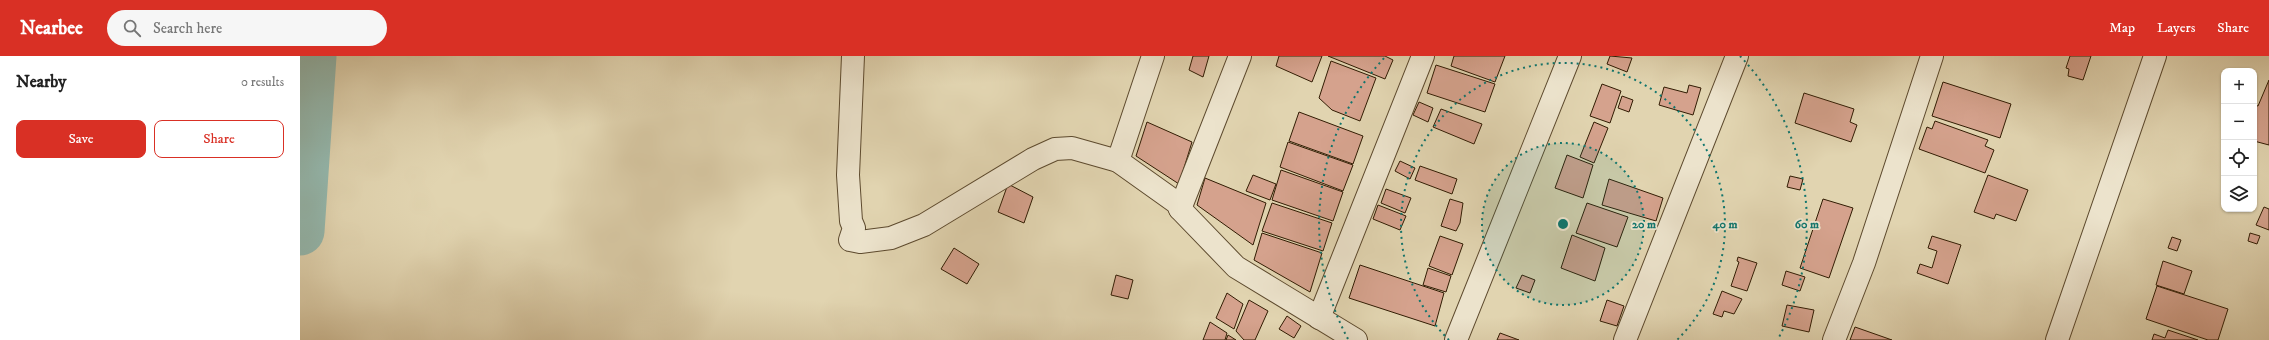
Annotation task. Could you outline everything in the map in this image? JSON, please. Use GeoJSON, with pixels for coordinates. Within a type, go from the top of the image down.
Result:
{"type":"FeatureCollection","features":[{"type":"Feature","properties":{"kind":"street"},"geometry":{"type":"LineString","coordinates":[[853,56],[848,175],[851,221],[854,228],[850,240],[854,242],[891,238],[924,225],[1033,159],[1055,149],[1072,148],[1118,161],[1177,203],[1180,209],[1236,267],[1356,340]]}},
{"type":"Feature","properties":{"kind":"street"},"geometry":{"type":"LineString","coordinates":[[1118,161],[1153,56]]}},
{"type":"Feature","properties":{"kind":"street"},"geometry":{"type":"LineString","coordinates":[[1180,209],[1240,56]]}},
{"type":"Feature","properties":{"kind":"street"},"geometry":{"type":"LineString","coordinates":[[1319,318],[1424,56]]}},
{"type":"Feature","properties":{"kind":"street"},"geometry":{"type":"LineString","coordinates":[[1456,340],[1570,56]]}},
{"type":"Feature","properties":{"kind":"street"},"geometry":{"type":"LineString","coordinates":[[1625,340],[1737,56]]}},
{"type":"Feature","properties":{"kind":"street"},"geometry":{"type":"LineString","coordinates":[[1834,340],[1864,263],[1932,56]]}},
{"type":"Feature","properties":{"kind":"street"},"geometry":{"type":"LineString","coordinates":[[2057,340],[2155,56]]}},
{"type":"Feature","properties":{"kind":"building"},"geometry":{"type":"Polygon","coordinates":[[[1193,56],[1209,56],[1203,77],[1189,70],[1193,56]]]}},
{"type":"Feature","properties":{"kind":"building"},"geometry":{"type":"Polygon","coordinates":[[[1279,56],[1322,56],[1312,82],[1276,66],[1279,56]]]}},
{"type":"Feature","properties":{"kind":"building"},"geometry":{"type":"Polygon","coordinates":[[[1328,56],[1385,56],[1393,60],[1385,79],[1328,56]]]}},
{"type":"Feature","properties":{"kind":"building"},"geometry":{"type":"Polygon","coordinates":[[[1454,56],[1505,56],[1495,82],[1451,66],[1454,56]]]}},
{"type":"Feature","properties":{"kind":"building"},"geometry":{"type":"Polygon","coordinates":[[[1610,56],[1632,58],[1627,72],[1607,64],[1610,56]]]}},
{"type":"Feature","properties":{"kind":"building"},"geometry":{"type":"Polygon","coordinates":[[[2070,56],[2091,56],[2083,80],[2068,76],[2069,69],[2066,68],[2070,56]]]}},
{"type":"Feature","properties":{"kind":"building"},"geometry":{"type":"Polygon","coordinates":[[[1331,61],[1376,78],[1360,121],[1332,110],[1319,98],[1331,61]]]}},
{"type":"Feature","properties":{"kind":"building"},"geometry":{"type":"Polygon","coordinates":[[[1436,65],[1495,84],[1485,112],[1427,93],[1436,65]]]}},
{"type":"Feature","properties":{"kind":"building"},"geometry":{"type":"Polygon","coordinates":[[[2269,80],[2269,145],[2257,142],[2258,106],[2269,80]]]}},
{"type":"Feature","properties":{"kind":"building"},"geometry":{"type":"Polygon","coordinates":[[[1943,82],[2011,104],[2000,138],[1932,116],[1943,82]]]}},
{"type":"Feature","properties":{"kind":"building"},"geometry":{"type":"Polygon","coordinates":[[[1602,84],[1621,91],[1610,123],[1590,116],[1602,84]]]}},
{"type":"Feature","properties":{"kind":"building"},"geometry":{"type":"Polygon","coordinates":[[[1689,85],[1701,88],[1693,115],[1659,105],[1664,87],[1687,93],[1689,85]]]}},
{"type":"Feature","properties":{"kind":"building"},"geometry":{"type":"Polygon","coordinates":[[[1804,93],[1854,109],[1850,122],[1857,125],[1851,142],[1795,123],[1804,93]]]}},
{"type":"Feature","properties":{"kind":"building"},"geometry":{"type":"Polygon","coordinates":[[[1622,96],[1633,100],[1629,112],[1618,108],[1622,96]]]}},
{"type":"Feature","properties":{"kind":"building"},"geometry":{"type":"Polygon","coordinates":[[[1419,102],[1433,108],[1428,122],[1413,115],[1419,102]]]}},
{"type":"Feature","properties":{"kind":"building"},"geometry":{"type":"Polygon","coordinates":[[[1441,109],[1482,124],[1474,144],[1433,127],[1441,109]]]}},
{"type":"Feature","properties":{"kind":"building"},"geometry":{"type":"Polygon","coordinates":[[[1299,112],[1363,136],[1353,164],[1289,141],[1299,112]]]}},
{"type":"Feature","properties":{"kind":"building"},"geometry":{"type":"Polygon","coordinates":[[[1935,121],[1988,140],[1985,146],[1994,150],[1985,173],[1919,149],[1927,127],[1932,129],[1935,121]]]}},
{"type":"Feature","properties":{"kind":"building"},"geometry":{"type":"Polygon","coordinates":[[[1147,122],[1192,142],[1179,184],[1136,156],[1147,122]]]}},
{"type":"Feature","properties":{"kind":"building"},"geometry":{"type":"Polygon","coordinates":[[[1594,122],[1608,128],[1594,163],[1580,157],[1594,122]]]}},
{"type":"Feature","properties":{"kind":"building"},"geometry":{"type":"Polygon","coordinates":[[[1288,142],[1353,165],[1343,191],[1280,167],[1288,142]]]}},
{"type":"Feature","properties":{"kind":"building"},"geometry":{"type":"Polygon","coordinates":[[[1567,155],[1593,165],[1583,198],[1555,188],[1567,155]]]}},
{"type":"Feature","properties":{"kind":"building"},"geometry":{"type":"Polygon","coordinates":[[[1400,161],[1415,168],[1410,179],[1395,171],[1400,161]]]}},
{"type":"Feature","properties":{"kind":"building"},"geometry":{"type":"Polygon","coordinates":[[[1420,166],[1457,179],[1452,194],[1415,180],[1420,166]]]}},
{"type":"Feature","properties":{"kind":"building"},"geometry":{"type":"Polygon","coordinates":[[[1281,170],[1343,192],[1333,221],[1272,200],[1281,170]]]}},
{"type":"Feature","properties":{"kind":"building"},"geometry":{"type":"Polygon","coordinates":[[[1253,175],[1276,184],[1270,200],[1246,191],[1253,175]]]}},
{"type":"Feature","properties":{"kind":"building"},"geometry":{"type":"Polygon","coordinates":[[[1988,175],[2028,190],[2016,221],[1996,214],[1994,219],[1974,212],[1988,175]]]}},
{"type":"Feature","properties":{"kind":"building"},"geometry":{"type":"Polygon","coordinates":[[[1790,176],[1803,179],[1800,190],[1787,187],[1790,176]]]}},
{"type":"Feature","properties":{"kind":"building"},"geometry":{"type":"Polygon","coordinates":[[[1205,178],[1266,203],[1253,245],[1197,205],[1205,178]]]}},
{"type":"Feature","properties":{"kind":"building"},"geometry":{"type":"Polygon","coordinates":[[[1609,179],[1663,198],[1656,221],[1602,205],[1609,179]]]}},
{"type":"Feature","properties":{"kind":"building"},"geometry":{"type":"Polygon","coordinates":[[[1008,184],[1033,197],[1024,223],[998,212],[1008,184]]]}},
{"type":"Feature","properties":{"kind":"building"},"geometry":{"type":"Polygon","coordinates":[[[1386,189],[1411,198],[1405,213],[1381,203],[1386,189]]]}},
{"type":"Feature","properties":{"kind":"building"},"geometry":{"type":"Polygon","coordinates":[[[1450,199],[1463,203],[1460,223],[1456,231],[1441,226],[1450,199]]]}},
{"type":"Feature","properties":{"kind":"building"},"geometry":{"type":"Polygon","coordinates":[[[1823,199],[1853,208],[1829,278],[1800,268],[1823,199]]]}},
{"type":"Feature","properties":{"kind":"building"},"geometry":{"type":"Polygon","coordinates":[[[1272,203],[1332,223],[1323,251],[1262,231],[1272,203]]]}},
{"type":"Feature","properties":{"kind":"building"},"geometry":{"type":"Polygon","coordinates":[[[1587,203],[1628,217],[1617,247],[1576,233],[1587,203]]]}},
{"type":"Feature","properties":{"kind":"building"},"geometry":{"type":"Polygon","coordinates":[[[1378,205],[1406,216],[1400,230],[1373,219],[1378,205]]]}},
{"type":"Feature","properties":{"kind":"building"},"geometry":{"type":"Polygon","coordinates":[[[2264,207],[2269,209],[2269,230],[2256,225],[2264,207]]]}},
{"type":"Feature","properties":{"kind":"building"},"geometry":{"type":"Polygon","coordinates":[[[1262,233],[1322,253],[1310,292],[1254,260],[1262,233]]]}},
{"type":"Feature","properties":{"kind":"building"},"geometry":{"type":"Polygon","coordinates":[[[2250,233],[2260,236],[2257,244],[2248,241],[2250,233]]]}},
{"type":"Feature","properties":{"kind":"building"},"geometry":{"type":"Polygon","coordinates":[[[1572,235],[1605,248],[1595,281],[1561,268],[1572,235]]]}},
{"type":"Feature","properties":{"kind":"building"},"geometry":{"type":"Polygon","coordinates":[[[1440,236],[1463,244],[1452,275],[1429,266],[1440,236]]]}},
{"type":"Feature","properties":{"kind":"building"},"geometry":{"type":"Polygon","coordinates":[[[1932,236],[1961,245],[1948,284],[1917,273],[1920,264],[1932,268],[1937,251],[1928,248],[1932,236]]]}},
{"type":"Feature","properties":{"kind":"building"},"geometry":{"type":"Polygon","coordinates":[[[2172,237],[2181,240],[2177,251],[2168,248],[2172,237]]]}},
{"type":"Feature","properties":{"kind":"building"},"geometry":{"type":"Polygon","coordinates":[[[954,248],[979,264],[967,284],[941,269],[954,248]]]}},
{"type":"Feature","properties":{"kind":"building"},"geometry":{"type":"Polygon","coordinates":[[[1738,257],[1757,263],[1747,291],[1731,286],[1739,262],[1737,261],[1738,257]]]}},
{"type":"Feature","properties":{"kind":"building"},"geometry":{"type":"Polygon","coordinates":[[[2163,261],[2192,271],[2184,294],[2156,285],[2163,261]]]}},
{"type":"Feature","properties":{"kind":"building"},"geometry":{"type":"Polygon","coordinates":[[[1360,265],[1444,293],[1435,326],[1349,298],[1360,265]]]}},
{"type":"Feature","properties":{"kind":"building"},"geometry":{"type":"Polygon","coordinates":[[[1428,268],[1451,276],[1446,292],[1423,285],[1428,268]]]}},
{"type":"Feature","properties":{"kind":"building"},"geometry":{"type":"Polygon","coordinates":[[[1786,271],[1805,277],[1800,291],[1782,285],[1786,271]]]}},
{"type":"Feature","properties":{"kind":"building"},"geometry":{"type":"Polygon","coordinates":[[[1116,275],[1133,280],[1128,299],[1111,295],[1116,275]]]}},
{"type":"Feature","properties":{"kind":"building"},"geometry":{"type":"Polygon","coordinates":[[[1522,275],[1535,280],[1530,293],[1516,288],[1522,275]]]}},
{"type":"Feature","properties":{"kind":"building"},"geometry":{"type":"Polygon","coordinates":[[[2157,286],[2228,309],[2218,340],[2208,340],[2146,319],[2157,286]]]}},
{"type":"Feature","properties":{"kind":"building"},"geometry":{"type":"Polygon","coordinates":[[[1722,291],[1742,299],[1734,314],[1724,311],[1722,317],[1713,314],[1722,291]]]}},
{"type":"Feature","properties":{"kind":"building"},"geometry":{"type":"Polygon","coordinates":[[[1227,293],[1243,304],[1234,329],[1216,318],[1227,293]]]}},
{"type":"Feature","properties":{"kind":"building"},"geometry":{"type":"Polygon","coordinates":[[[1249,300],[1268,311],[1255,340],[1244,340],[1236,331],[1249,300]]]}},
{"type":"Feature","properties":{"kind":"building"},"geometry":{"type":"Polygon","coordinates":[[[1607,300],[1624,306],[1617,326],[1600,321],[1607,300]]]}},
{"type":"Feature","properties":{"kind":"building"},"geometry":{"type":"Polygon","coordinates":[[[1787,305],[1814,310],[1809,332],[1782,326],[1787,305]]]}},
{"type":"Feature","properties":{"kind":"building"},"geometry":{"type":"Polygon","coordinates":[[[1287,316],[1301,326],[1294,338],[1279,329],[1287,316]]]}},
{"type":"Feature","properties":{"kind":"building"},"geometry":{"type":"Polygon","coordinates":[[[1210,322],[1227,333],[1225,340],[1203,340],[1210,322]]]}},
{"type":"Feature","properties":{"kind":"building"},"geometry":{"type":"Polygon","coordinates":[[[1855,327],[1892,340],[1850,340],[1855,327]]]}},
{"type":"Feature","properties":{"kind":"building"},"geometry":{"type":"Polygon","coordinates":[[[2168,330],[2198,340],[2152,340],[2154,334],[2165,338],[2168,330]]]}},
{"type":"Feature","properties":{"kind":"building"},"geometry":{"type":"Polygon","coordinates":[[[1500,333],[1519,340],[1497,340],[1500,333]]]}},
{"type":"Feature","properties":{"kind":"building"},"geometry":{"type":"Polygon","coordinates":[[[1228,335],[1236,340],[1226,340],[1228,335]]]}},
{"type":"Feature","properties":{"kind":"waterway"},"geometry":{"type":"LineString","coordinates":[[300,231],[312,56]]}}]}
